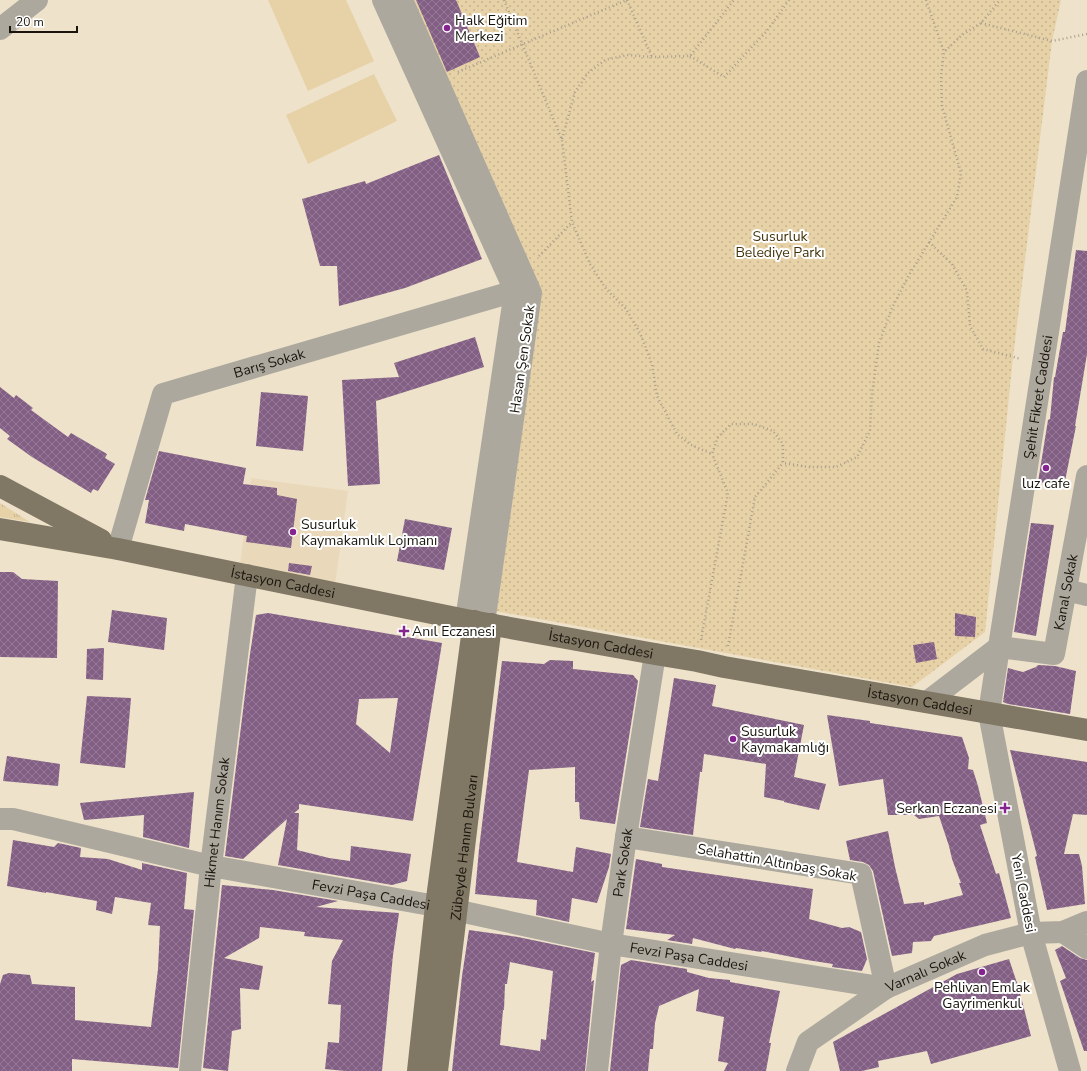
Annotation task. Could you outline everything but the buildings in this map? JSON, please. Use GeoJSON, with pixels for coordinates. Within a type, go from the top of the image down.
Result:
{"type":"FeatureCollection","features":[{"type":"Feature","properties":{"kind":"main road"},"geometry":{"type":"LineString","coordinates":[[0,486],[118,549]]}},
{"type":"Feature","properties":{"kind":"main road","name":"İstasyon Caddesi"},"geometry":{"type":"LineString","coordinates":[[0,529],[118,549],[479,622],[724,667],[1087,730]]}},
{"type":"Feature","properties":{"kind":"main road"},"geometry":{"type":"LineString","coordinates":[[418,1071],[436,906],[479,622]]}},
{"type":"Feature","properties":{"kind":"main road","name":"Zübeyde Hanım Bulvarı"},"geometry":{"type":"LineString","coordinates":[[437,1071],[457,911],[479,622]]}},
{"type":"Feature","properties":{"kind":"street"},"geometry":{"type":"LineString","coordinates":[[0,29],[37,0]]}},
{"type":"Feature","properties":{"kind":"street","name":"Hasan Şen Sokak"},"geometry":{"type":"LineString","coordinates":[[383,0],[523,286],[479,622]]}},
{"type":"Feature","properties":{"kind":"street"},"geometry":{"type":"LineString","coordinates":[[402,0],[438,81],[523,286]]}},
{"type":"Feature","properties":{"kind":"street","name":"Şehit Fikret Caddesi"},"geometry":{"type":"LineString","coordinates":[[989,713],[1087,81]]}},
{"type":"Feature","properties":{"kind":"street","name":"Barış Sokak"},"geometry":{"type":"LineString","coordinates":[[118,549],[162,394],[484,301],[523,286]]}},
{"type":"Feature","properties":{"kind":"street","name":"Kanal Sokak"},"geometry":{"type":"LineString","coordinates":[[999,647],[1054,654],[1084,504],[1087,476]]}},
{"type":"Feature","properties":{"kind":"street","name":"Hikmet Hanım Sokak"},"geometry":{"type":"LineString","coordinates":[[190,1071],[211,866],[248,575]]}},
{"type":"Feature","properties":{"kind":"street"},"geometry":{"type":"LineString","coordinates":[[1066,590],[1087,594]]}},
{"type":"Feature","properties":{"kind":"street"},"geometry":{"type":"LineString","coordinates":[[927,702],[999,647]]}},
{"type":"Feature","properties":{"kind":"street","name":"Park Sokak"},"geometry":{"type":"LineString","coordinates":[[597,1071],[611,944],[626,837],[655,654]]}},
{"type":"Feature","properties":{"kind":"street","name":"Yeni Caddesi"},"geometry":{"type":"LineString","coordinates":[[989,713],[1031,933],[1070,1071]]}},
{"type":"Feature","properties":{"kind":"street","name":"Fevzi Paşa Caddesi"},"geometry":{"type":"LineString","coordinates":[[0,819],[13,819],[211,866],[436,906],[611,944],[886,988]]}},
{"type":"Feature","properties":{"kind":"street","name":"Selahattin Altınbaş Sokak"},"geometry":{"type":"LineString","coordinates":[[626,837],[861,874],[886,988]]}},
{"type":"Feature","properties":{"kind":"street","name":"Varnalı Sokak"},"geometry":{"type":"LineString","coordinates":[[797,1071],[808,1042],[886,988],[985,945],[1031,933],[1063,932],[1087,922]]}},
{"type":"Feature","properties":{"kind":"street"},"geometry":{"type":"LineString","coordinates":[[1063,932],[1087,948]]}},
{"type":"Feature","properties":{"kind":"path"},"geometry":{"type":"LineString","coordinates":[[504,0],[562,140],[572,222],[590,264],[606,289],[626,309],[640,333],[652,364],[657,396],[677,434],[691,445],[712,454]]}},
{"type":"Feature","properties":{"kind":"path"},"geometry":{"type":"LineString","coordinates":[[438,81],[627,0],[652,58]]}},
{"type":"Feature","properties":{"kind":"path"},"geometry":{"type":"LineString","coordinates":[[690,56],[734,0]]}},
{"type":"Feature","properties":{"kind":"path"},"geometry":{"type":"LineString","coordinates":[[562,140],[575,92],[588,73],[605,60],[627,55],[652,58],[690,56],[724,77],[768,31],[789,0]]}},
{"type":"Feature","properties":{"kind":"path"},"geometry":{"type":"LineString","coordinates":[[783,463],[809,467],[836,467],[857,457],[870,431],[872,394],[879,343],[892,308],[909,275],[957,197],[961,173],[942,106],[941,76],[944,52],[926,0]]}},
{"type":"Feature","properties":{"kind":"path"},"geometry":{"type":"LineString","coordinates":[[944,52],[962,35],[981,23],[1000,0]]}},
{"type":"Feature","properties":{"kind":"path"},"geometry":{"type":"LineString","coordinates":[[981,23],[1052,41],[1087,34]]}},
{"type":"Feature","properties":{"kind":"path"},"geometry":{"type":"LineString","coordinates":[[523,286],[572,222]]}},
{"type":"Feature","properties":{"kind":"path"},"geometry":{"type":"LineString","coordinates":[[929,242],[952,264],[967,291],[970,326],[983,349],[1043,364]]}},
{"type":"Feature","properties":{"kind":"path"},"geometry":{"type":"LineString","coordinates":[[697,661],[728,493],[712,454],[718,437],[730,424],[754,424],[773,431],[783,444],[783,463],[755,497],[724,667]]}},
{"type":"Feature","properties":{"kind":"shaded area","name":"Susurluk Kaymakamlık Lojmanı"},"geometry":{"type":"Polygon","coordinates":[[[251,478],[348,491],[334,592],[239,573],[251,478]]]}},
{"type":"Feature","properties":{"kind":"green space"},"geometry":{"type":"Polygon","coordinates":[[[268,0],[346,0],[374,61],[308,91],[268,0]]]}},
{"type":"Feature","properties":{"kind":"green space","name":"Susurluk Belediye Parkı"},"geometry":{"type":"Polygon","coordinates":[[[409,0],[1061,0],[1052,41],[1013,357],[985,632],[912,687],[495,611],[540,291],[409,0]]]}},
{"type":"Feature","properties":{"kind":"green space"},"geometry":{"type":"Polygon","coordinates":[[[374,74],[397,121],[308,164],[286,115],[374,74]]]}},
{"type":"Feature","properties":{"kind":"green space"},"geometry":{"type":"Polygon","coordinates":[[[0,503],[30,522],[0,517],[0,503]]]}},
{"type":"Feature","properties":{"kind":"place","name":"Halk Eğitim Merkezi"},"geometry":{"type":"Point","coordinates":[447,28]}},
{"type":"Feature","properties":{"kind":"place","name":"luz cafe"},"geometry":{"type":"Point","coordinates":[1046,468]}},
{"type":"Feature","properties":{"kind":"place","name":"Susurluk Kaymakamlık Lojmanı"},"geometry":{"type":"Point","coordinates":[293,532]}},
{"type":"Feature","properties":{"kind":"place","name":"Anıl Eczanesi"},"geometry":{"type":"Point","coordinates":[404,631]}},
{"type":"Feature","properties":{"kind":"place","name":"Susurluk Kaymakamlığı"},"geometry":{"type":"Point","coordinates":[733,739]}},
{"type":"Feature","properties":{"kind":"place","name":"Serkan Eczanesi"},"geometry":{"type":"Point","coordinates":[1005,808]}},
{"type":"Feature","properties":{"kind":"place","name":"Pehlivan Emlak Gayrimenkul"},"geometry":{"type":"Point","coordinates":[982,972]}}]}
